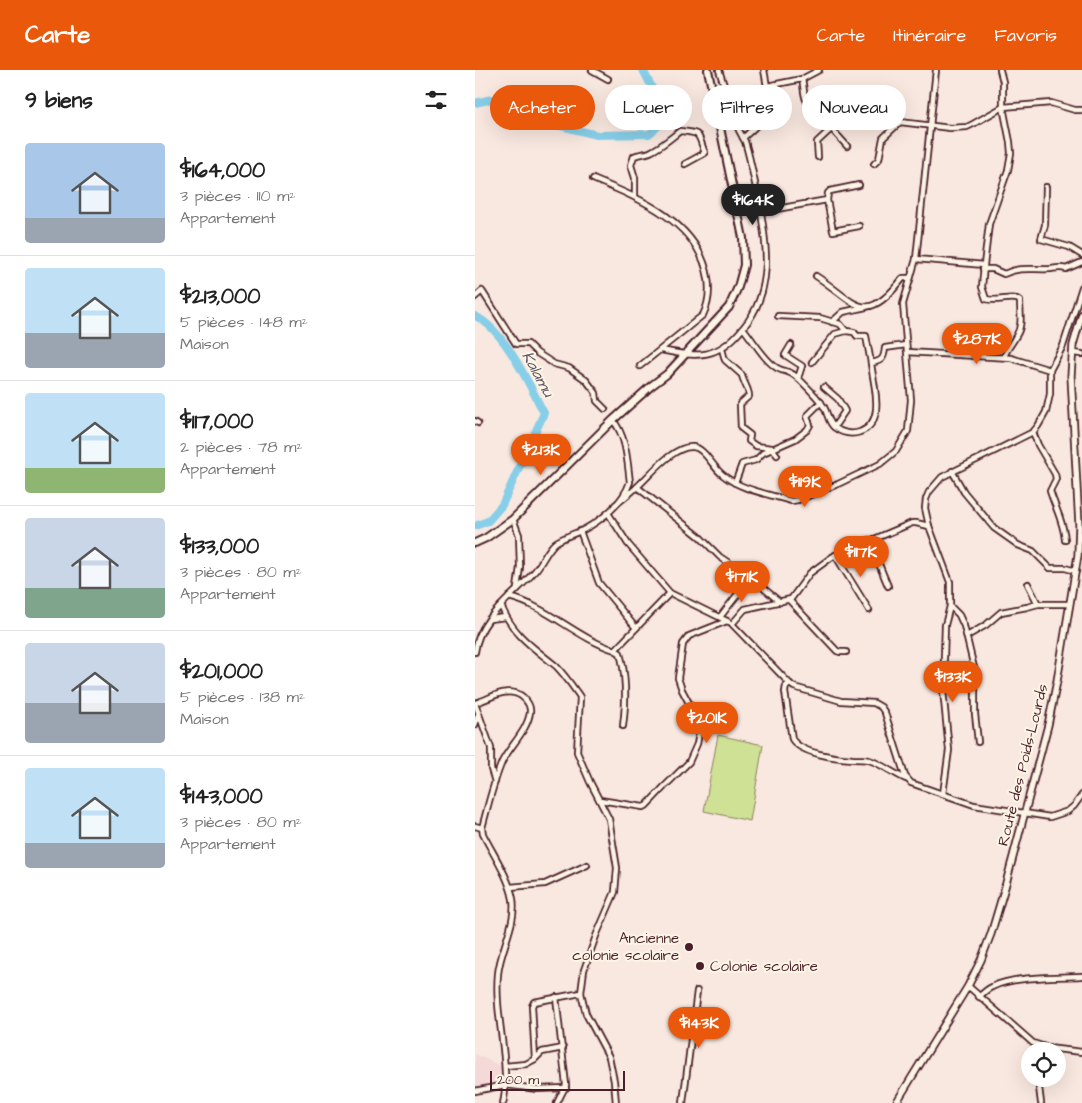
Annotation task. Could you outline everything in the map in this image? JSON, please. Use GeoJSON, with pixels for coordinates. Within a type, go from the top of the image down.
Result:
{"type":"FeatureCollection","features":[{"type":"Feature","properties":{"kind":"main road"},"geometry":{"type":"LineString","coordinates":[[475,543],[486,538],[513,519],[613,420],[667,374],[729,307],[738,287],[744,265],[742,231],[708,70]]}},
{"type":"Feature","properties":{"kind":"street"},"geometry":{"type":"LineString","coordinates":[[592,70],[608,79]]}},
{"type":"Feature","properties":{"kind":"street"},"geometry":{"type":"LineString","coordinates":[[661,350],[686,355],[702,354],[722,349],[735,338],[758,304],[765,278],[766,246],[761,212],[746,142],[719,70]]}},
{"type":"Feature","properties":{"kind":"street"},"geometry":{"type":"LineString","coordinates":[[764,70],[767,85]]}},
{"type":"Feature","properties":{"kind":"street"},"geometry":{"type":"LineString","coordinates":[[772,85],[803,79],[819,70]]}},
{"type":"Feature","properties":{"kind":"street"},"geometry":{"type":"LineString","coordinates":[[475,652],[477,641],[489,619],[537,569],[553,545],[580,531],[608,512],[663,462],[677,452],[693,447],[702,450],[715,469],[735,483],[794,501],[837,484],[885,461],[896,452],[908,431],[911,409],[903,300],[916,259],[936,70]]}},
{"type":"Feature","properties":{"kind":"street"},"geometry":{"type":"LineString","coordinates":[[1001,70],[1003,107],[1011,153],[1008,170],[989,224],[982,287],[986,299],[992,300],[1007,297],[1017,298],[1020,301],[1020,328],[1017,336],[1007,348],[1004,357]]}},
{"type":"Feature","properties":{"kind":"street"},"geometry":{"type":"LineString","coordinates":[[803,79],[803,85]]}},
{"type":"Feature","properties":{"kind":"street"},"geometry":{"type":"LineString","coordinates":[[906,123],[950,128],[967,127],[1003,107],[1051,102],[1075,110],[1082,110]]}},
{"type":"Feature","properties":{"kind":"street"},"geometry":{"type":"LineString","coordinates":[[743,138],[751,130]]}},
{"type":"Feature","properties":{"kind":"street"},"geometry":{"type":"LineString","coordinates":[[818,157],[817,142],[831,130],[847,146]]}},
{"type":"Feature","properties":{"kind":"street"},"geometry":{"type":"LineString","coordinates":[[874,164],[879,159],[883,138],[892,130]]}},
{"type":"Feature","properties":{"kind":"street"},"geometry":{"type":"LineString","coordinates":[[635,196],[635,178],[631,165],[634,156],[650,152],[672,139],[680,131],[697,134],[700,136],[705,153],[685,164]]}},
{"type":"Feature","properties":{"kind":"street"},"geometry":{"type":"LineString","coordinates":[[593,179],[635,196],[669,218],[689,237],[701,254],[709,282],[708,301],[703,315],[640,366]]}},
{"type":"Feature","properties":{"kind":"street"},"geometry":{"type":"LineString","coordinates":[[859,185],[830,191],[827,200],[829,220],[833,231],[859,226]]}},
{"type":"Feature","properties":{"kind":"street"},"geometry":{"type":"LineString","coordinates":[[1047,187],[1045,225],[1041,238],[1069,247],[1082,255]]}},
{"type":"Feature","properties":{"kind":"street"},"geometry":{"type":"LineString","coordinates":[[761,212],[827,200]]}},
{"type":"Feature","properties":{"kind":"street"},"geometry":{"type":"LineString","coordinates":[[916,259],[983,267],[1004,274],[1012,269],[1067,268],[1082,262]]}},
{"type":"Feature","properties":{"kind":"street"},"geometry":{"type":"LineString","coordinates":[[832,322],[843,312],[879,302],[890,294],[903,278],[910,278],[912,271]]}},
{"type":"Feature","properties":{"kind":"street"},"geometry":{"type":"LineString","coordinates":[[816,276],[848,300],[858,305],[868,306]]}},
{"type":"Feature","properties":{"kind":"street"},"geometry":{"type":"LineString","coordinates":[[943,794],[949,744],[943,701],[944,638],[946,618],[950,606],[949,576],[929,526],[925,508],[926,499],[937,481],[952,471],[1033,432],[1046,412],[1050,394],[1050,370],[1063,346],[1082,287]]}},
{"type":"Feature","properties":{"kind":"street"},"geometry":{"type":"LineString","coordinates":[[475,297],[482,291],[516,344],[528,344],[537,353],[554,364],[569,368],[588,383],[596,393],[597,401],[605,409]]}},
{"type":"Feature","properties":{"kind":"street","name":"Route des Poids-Lourds"},"geometry":{"type":"LineString","coordinates":[[896,1103],[968,986],[991,934],[1025,812],[1053,700],[1076,571],[1079,525],[1071,407],[1072,353],[1082,314]]}},
{"type":"Feature","properties":{"kind":"street"},"geometry":{"type":"LineString","coordinates":[[778,316],[820,318],[841,325],[846,331]]}},
{"type":"Feature","properties":{"kind":"street"},"geometry":{"type":"LineString","coordinates":[[743,328],[773,365],[790,372],[798,378],[821,402],[834,427],[845,432],[856,433],[868,428],[874,419],[876,411],[876,395],[866,337],[857,336],[854,332],[846,331],[835,334],[812,362]]}},
{"type":"Feature","properties":{"kind":"street"},"geometry":{"type":"LineString","coordinates":[[871,363],[881,361],[885,354],[885,348],[906,344]]}},
{"type":"Feature","properties":{"kind":"street"},"geometry":{"type":"LineString","coordinates":[[791,345],[785,355],[802,366],[798,378]]}},
{"type":"Feature","properties":{"kind":"street"},"geometry":{"type":"LineString","coordinates":[[722,349],[725,360],[742,375],[749,394],[740,404],[741,428],[750,435],[749,441],[756,446],[772,448],[777,455]]}},
{"type":"Feature","properties":{"kind":"street"},"geometry":{"type":"LineString","coordinates":[[907,352],[1004,357],[1050,370]]}},
{"type":"Feature","properties":{"kind":"street"},"geometry":{"type":"LineString","coordinates":[[1072,353],[1082,354]]}},
{"type":"Feature","properties":{"kind":"street"},"geometry":{"type":"LineString","coordinates":[[824,387],[838,399],[845,411],[834,427]]}},
{"type":"Feature","properties":{"kind":"street"},"geometry":{"type":"LineString","coordinates":[[735,483],[742,464],[757,459],[763,453],[795,439],[807,430],[810,425],[807,416],[821,402]]}},
{"type":"Feature","properties":{"kind":"street"},"geometry":{"type":"LineString","coordinates":[[613,420],[624,439],[630,482],[628,488],[615,505]]}},
{"type":"Feature","properties":{"kind":"street"},"geometry":{"type":"LineString","coordinates":[[1033,432],[1038,445],[1055,474],[1056,479],[1050,491],[1064,527],[1065,540]]}},
{"type":"Feature","properties":{"kind":"street"},"geometry":{"type":"LineString","coordinates":[[952,471],[964,492],[994,528],[1018,545],[1033,551],[1050,568],[1067,568],[1076,571]]}},
{"type":"Feature","properties":{"kind":"street"},"geometry":{"type":"LineString","coordinates":[[637,487],[699,536],[720,556],[751,577],[780,602]]}},
{"type":"Feature","properties":{"kind":"street"},"geometry":{"type":"LineString","coordinates":[[608,512],[628,544],[670,593],[733,624],[790,684],[841,701],[873,703],[881,707],[885,713],[907,779]]}},
{"type":"Feature","properties":{"kind":"street"},"geometry":{"type":"LineString","coordinates":[[513,519],[519,535],[520,567],[517,588]]}},
{"type":"Feature","properties":{"kind":"street"},"geometry":{"type":"LineString","coordinates":[[733,624],[745,609],[789,600],[794,597],[810,573],[835,555],[912,523],[916,522],[929,526]]}},
{"type":"Feature","properties":{"kind":"street"},"geometry":{"type":"LineString","coordinates":[[580,531],[599,583],[636,628]]}},
{"type":"Feature","properties":{"kind":"street"},"geometry":{"type":"LineString","coordinates":[[869,540],[888,586]]}},
{"type":"Feature","properties":{"kind":"street"},"geometry":{"type":"LineString","coordinates":[[835,555],[869,610]]}},
{"type":"Feature","properties":{"kind":"street"},"geometry":{"type":"LineString","coordinates":[[720,617],[751,577]]}},
{"type":"Feature","properties":{"kind":"street"},"geometry":{"type":"LineString","coordinates":[[1028,584],[1038,604]]}},
{"type":"Feature","properties":{"kind":"street"},"geometry":{"type":"LineString","coordinates":[[615,650],[670,593]]}},
{"type":"Feature","properties":{"kind":"street"},"geometry":{"type":"LineString","coordinates":[[509,597],[527,603],[557,619],[586,638],[620,653],[625,705],[623,726]]}},
{"type":"Feature","properties":{"kind":"street"},"geometry":{"type":"LineString","coordinates":[[789,600],[827,638],[837,651],[846,652]]}},
{"type":"Feature","properties":{"kind":"street"},"geometry":{"type":"LineString","coordinates":[[967,636],[986,625],[1001,612],[1027,608],[1038,604],[1070,604]]}},
{"type":"Feature","properties":{"kind":"street"},"geometry":{"type":"LineString","coordinates":[[501,606],[506,617],[529,646],[561,672],[580,697],[577,752],[610,823],[617,868],[616,888],[584,970],[581,993],[586,1014],[609,1057],[614,1081],[615,1103]]}},
{"type":"Feature","properties":{"kind":"street"},"geometry":{"type":"LineString","coordinates":[[950,606],[962,620],[975,672],[975,714],[978,742]]}},
{"type":"Feature","properties":{"kind":"street"},"geometry":{"type":"LineString","coordinates":[[489,619],[506,617]]}},
{"type":"Feature","properties":{"kind":"street"},"geometry":{"type":"LineString","coordinates":[[600,800],[646,806],[689,762],[699,734],[696,716],[678,678],[683,644],[689,636],[727,621]]}},
{"type":"Feature","properties":{"kind":"street"},"geometry":{"type":"LineString","coordinates":[[790,684],[786,686],[785,692],[793,739],[795,744],[811,752],[869,760],[887,770],[895,772],[911,783],[984,807],[1050,817],[1058,816],[1071,808],[1082,794]]}},
{"type":"Feature","properties":{"kind":"street"},"geometry":{"type":"LineString","coordinates":[[495,782],[491,769],[491,748],[475,703],[487,700],[500,693],[519,694],[525,699],[530,710],[525,726],[503,760],[482,828],[483,834],[510,887],[513,907],[498,977],[505,1066],[503,1103]]}},
{"type":"Feature","properties":{"kind":"street"},"geometry":{"type":"LineString","coordinates":[[475,725],[479,713]]}},
{"type":"Feature","properties":{"kind":"street"},"geometry":{"type":"LineString","coordinates":[[475,826],[482,828]]}},
{"type":"Feature","properties":{"kind":"street"},"geometry":{"type":"LineString","coordinates":[[510,887],[545,884],[587,865]]}},
{"type":"Feature","properties":{"kind":"street"},"geometry":{"type":"LineString","coordinates":[[979,997],[992,987],[1005,982],[1082,976]]}},
{"type":"Feature","properties":{"kind":"street"},"geometry":{"type":"LineString","coordinates":[[968,986],[1032,1042]]}},
{"type":"Feature","properties":{"kind":"street"},"geometry":{"type":"LineString","coordinates":[[683,1103],[697,991]]}},
{"type":"Feature","properties":{"kind":"street"},"geometry":{"type":"LineString","coordinates":[[535,1058],[532,1006],[535,1002],[581,993]]}},
{"type":"Feature","properties":{"kind":"street"},"geometry":{"type":"LineString","coordinates":[[556,997],[566,1088],[557,1103]]}},
{"type":"Feature","properties":{"kind":"street"},"geometry":{"type":"LineString","coordinates":[[505,1066],[526,1064],[542,1052],[563,1048]]}},
{"type":"Feature","properties":{"kind":"street"},"geometry":{"type":"LineString","coordinates":[[1066,1050],[1082,1052]]}},
{"type":"Feature","properties":{"kind":"street"},"geometry":{"type":"LineString","coordinates":[[475,1091],[505,1085],[543,1089],[566,1088]]}},
{"type":"Feature","properties":{"kind":"street"},"geometry":{"type":"LineString","coordinates":[[1038,1087],[1041,1103]]}},
{"type":"Feature","properties":{"kind":"shaded area"},"geometry":{"type":"Polygon","coordinates":[[[475,1054],[503,1067],[504,1084],[475,1090],[475,1054]]]}},
{"type":"Feature","properties":{"kind":"green space"},"geometry":{"type":"Polygon","coordinates":[[[718,735],[763,745],[750,821],[704,811],[718,735]]]}},
{"type":"Feature","properties":{"kind":"waterway"},"geometry":{"type":"LineString","coordinates":[[475,103],[492,99],[557,125],[597,135],[649,134],[663,122],[659,101],[643,70]]}},
{"type":"Feature","properties":{"kind":"waterway","name":"Kalamu"},"geometry":{"type":"LineString","coordinates":[[475,316],[486,323],[506,345],[544,413],[502,505],[488,521],[475,526]]}},
{"type":"Feature","properties":{"kind":"place","name":"Ancienne colonie scolaire"},"geometry":{"type":"Point","coordinates":[689,947]}},
{"type":"Feature","properties":{"kind":"place","name":"Colonie scolaire"},"geometry":{"type":"Point","coordinates":[700,966]}}]}
